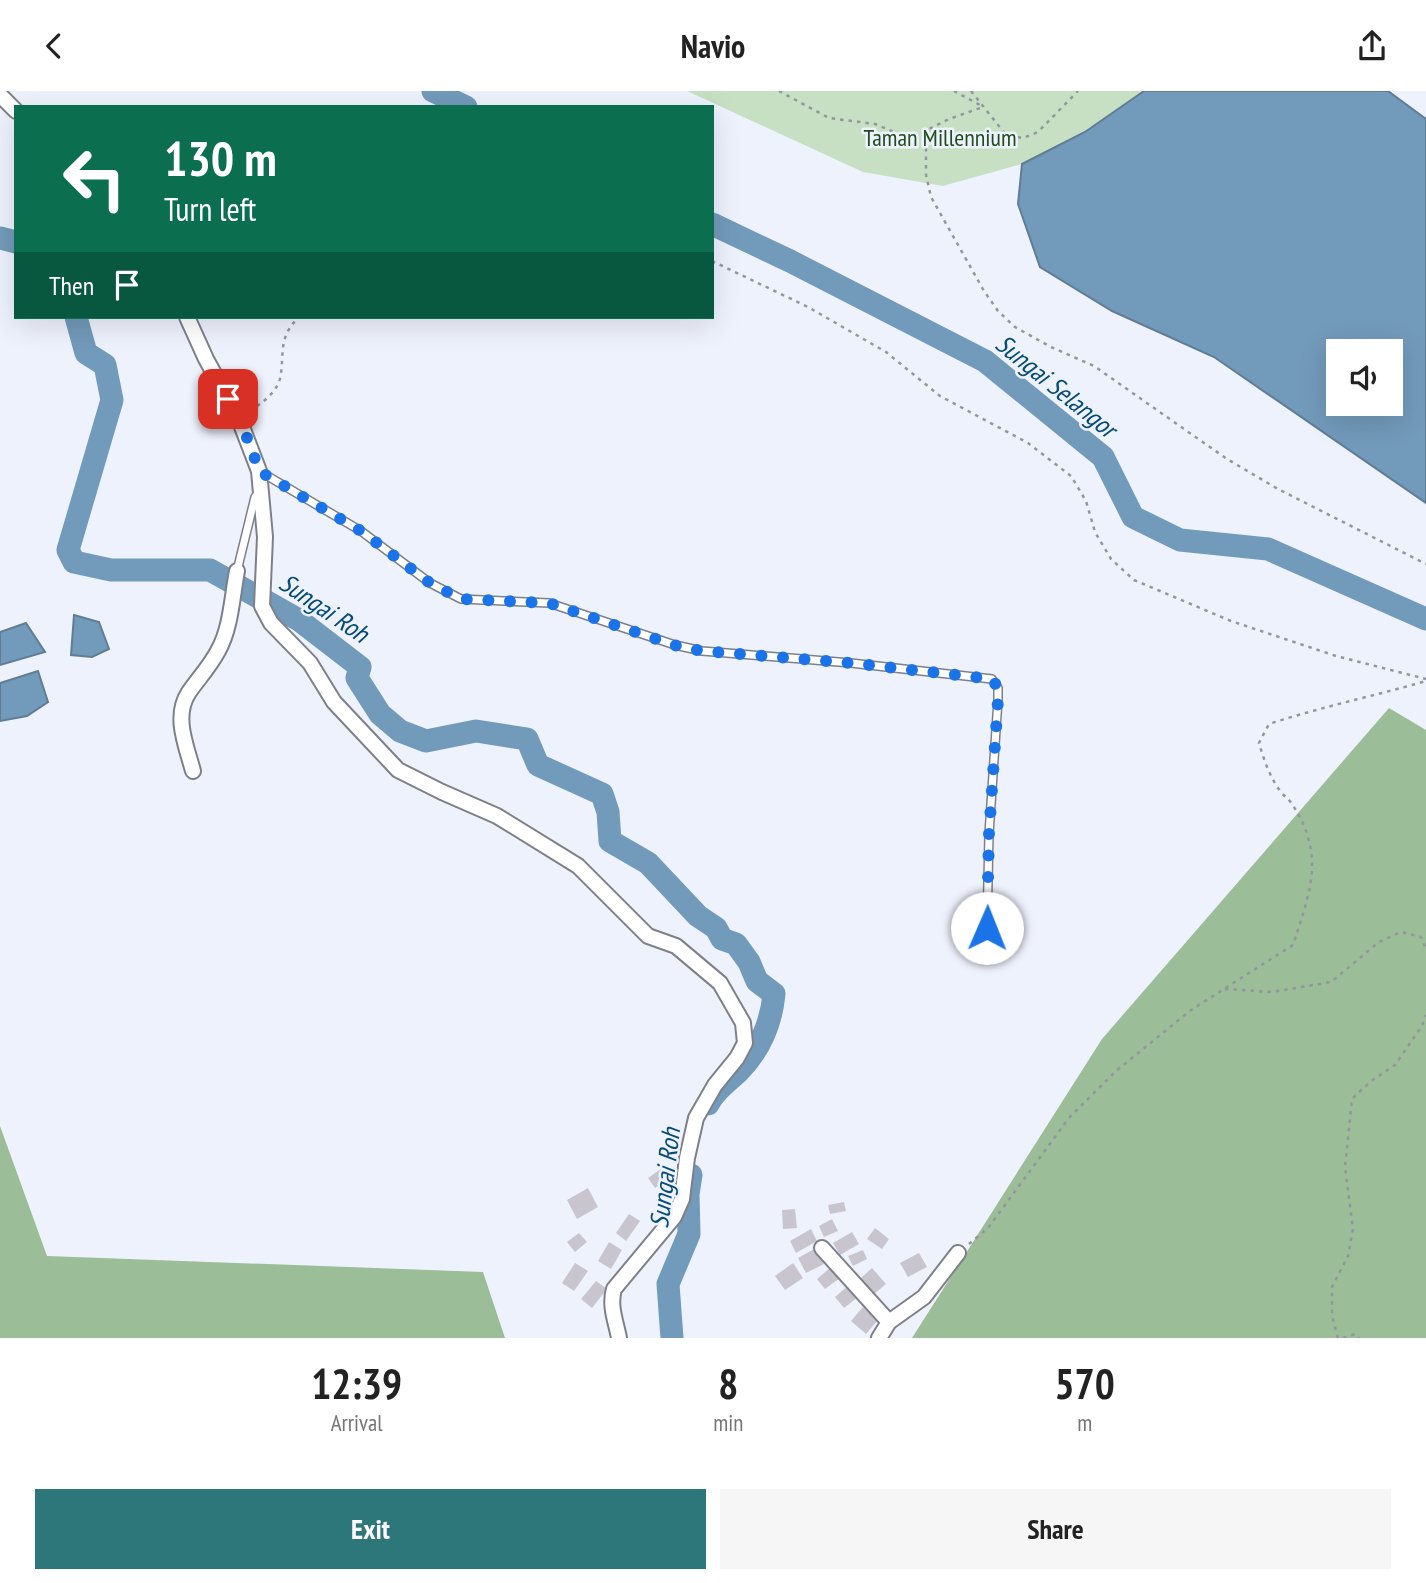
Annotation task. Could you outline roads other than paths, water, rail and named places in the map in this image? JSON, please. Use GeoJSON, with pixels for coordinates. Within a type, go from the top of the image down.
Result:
{"type":"FeatureCollection","features":[{"type":"Feature","properties":{"kind":"street"},"geometry":{"type":"LineString","coordinates":[[0,95],[14,109]]}},
{"type":"Feature","properties":{"kind":"street"},"geometry":{"type":"LineString","coordinates":[[188,319],[239,419],[259,471],[265,537],[262,606],[271,623],[315,669],[334,702],[398,770],[497,816],[578,866],[648,936],[676,946],[720,983],[743,1023],[745,1043],[737,1058],[715,1085],[696,1118],[682,1199],[674,1217],[611,1297],[619,1338]]}},
{"type":"Feature","properties":{"kind":"street"},"geometry":{"type":"LineString","coordinates":[[193,771],[181,731],[182,707],[224,638],[237,571]]}},
{"type":"Feature","properties":{"kind":"street"},"geometry":{"type":"LineString","coordinates":[[822,1248],[889,1322]]}},
{"type":"Feature","properties":{"kind":"street"},"geometry":{"type":"LineString","coordinates":[[879,1338],[889,1322],[924,1297],[958,1253]]}},
{"type":"Feature","properties":{"kind":"lane"},"geometry":{"type":"LineString","coordinates":[[259,471],[361,531],[430,583],[461,599],[549,603],[674,645],[702,651],[851,663],[992,679],[998,688],[998,700],[989,834],[987,928]]}},
{"type":"Feature","properties":{"kind":"lane"},"geometry":{"type":"LineString","coordinates":[[237,571],[255,497],[261,488]]}},
{"type":"Feature","properties":{"kind":"water"},"geometry":{"type":"Polygon","coordinates":[[[1144,91],[1388,91],[1426,119],[1426,503],[1214,357],[1112,311],[1040,267],[1018,204],[1022,164],[1085,132],[1144,91]]]}},
{"type":"Feature","properties":{"kind":"water"},"geometry":{"type":"Polygon","coordinates":[[[74,615],[99,622],[109,649],[92,657],[71,655],[74,615]]]}},
{"type":"Feature","properties":{"kind":"water"},"geometry":{"type":"Polygon","coordinates":[[[26,623],[45,652],[0,665],[0,632],[26,623]]]}},
{"type":"Feature","properties":{"kind":"water"},"geometry":{"type":"Polygon","coordinates":[[[38,671],[48,702],[27,716],[0,721],[0,683],[38,671]]]}},
{"type":"Feature","properties":{"kind":"waterway","name":"Sungai Selangor"},"geometry":{"type":"LineString","coordinates":[[433,91],[462,105]]}},
{"type":"Feature","properties":{"kind":"waterway","name":"Sungai Selangor"},"geometry":{"type":"LineString","coordinates":[[714,225],[985,361],[1103,457],[1133,517],[1180,540],[1268,549],[1426,619]]}},
{"type":"Feature","properties":{"kind":"waterway","name":"Sungai Roh"},"geometry":{"type":"LineString","coordinates":[[0,238],[14,242]]}},
{"type":"Feature","properties":{"kind":"waterway","name":"Sungai Roh"},"geometry":{"type":"LineString","coordinates":[[77,319],[86,353],[105,365],[112,400],[68,550],[74,562],[111,570],[210,570],[299,620],[360,667],[357,678],[380,714],[400,731],[426,741],[476,731],[527,739],[538,765],[602,794],[608,812],[610,841],[648,863],[698,916],[716,928],[722,939],[736,944],[749,962],[757,981],[774,994],[767,1027],[758,1046],[746,1064],[708,1104]]}},
{"type":"Feature","properties":{"kind":"waterway","name":"Sungai Roh"},"geometry":{"type":"LineString","coordinates":[[672,1338],[668,1284],[689,1234],[688,1194],[691,1175]]}},
{"type":"Feature","properties":{"kind":"park label","name":"Taman Millennium"},"geometry":{"type":"Point","coordinates":[940,138]}}]}
